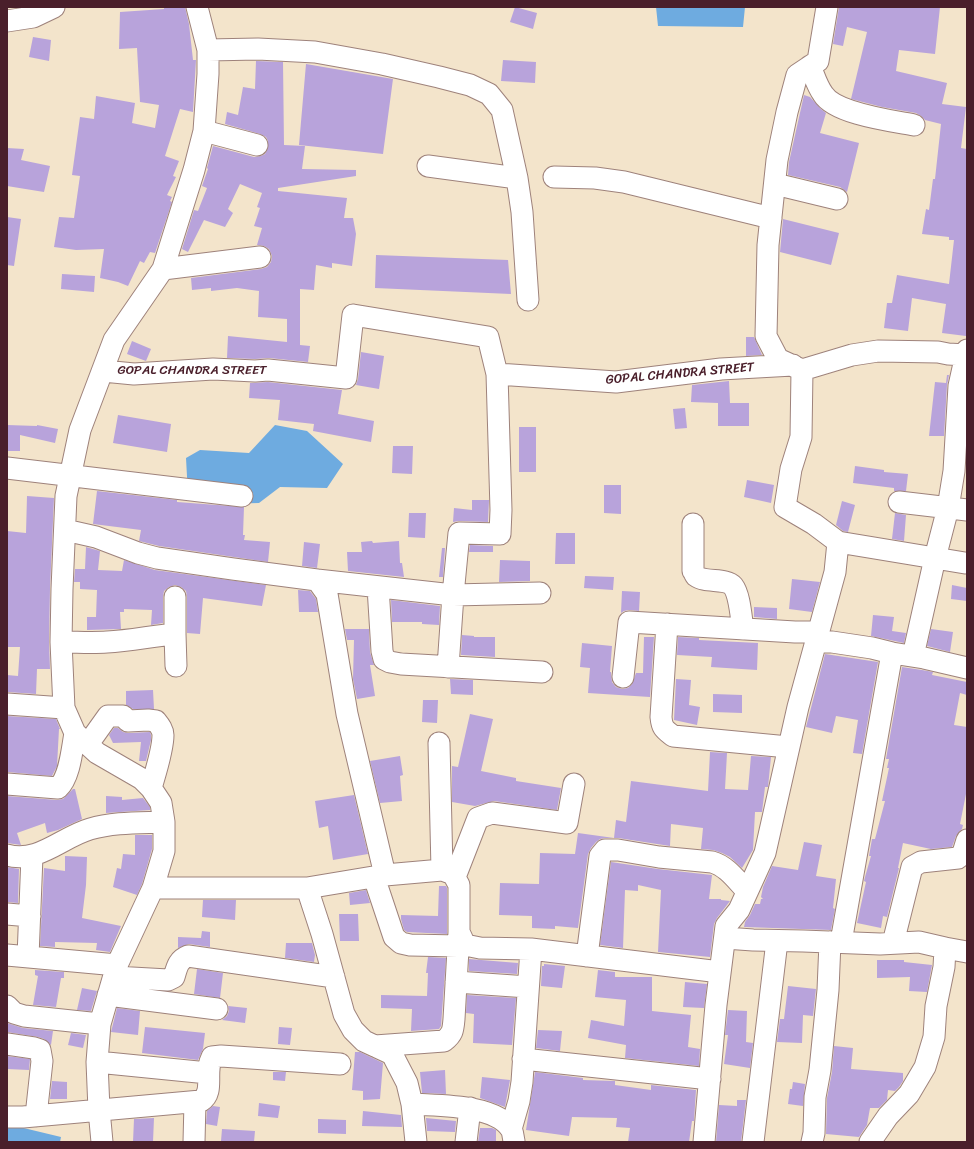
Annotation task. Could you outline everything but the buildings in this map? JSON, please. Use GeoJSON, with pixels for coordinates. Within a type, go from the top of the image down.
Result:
{"type":"FeatureCollection","features":[{"type":"Feature","properties":{"kind":"street"},"geometry":{"type":"LineString","coordinates":[[7,21],[33,17],[54,7]]}},
{"type":"Feature","properties":{"kind":"street"},"geometry":{"type":"LineString","coordinates":[[102,1142],[97,1062],[100,1024],[113,979],[154,888],[164,851],[164,822],[161,803],[151,788],[142,779],[97,754],[82,739],[64,708],[61,642],[66,496],[80,430],[114,340],[163,269],[194,170],[204,131],[208,74],[208,50],[197,7]]}},
{"type":"Feature","properties":{"kind":"street"},"geometry":{"type":"LineString","coordinates":[[827,7],[818,61],[797,75],[787,112],[777,160],[768,245],[766,336],[778,359],[798,368],[801,437],[791,469],[785,507],[814,524],[838,542],[965,563]]}},
{"type":"Feature","properties":{"kind":"street"},"geometry":{"type":"LineString","coordinates":[[208,50],[258,49],[315,52],[382,64],[470,85],[489,94],[502,110],[517,178],[522,212],[528,300]]}},
{"type":"Feature","properties":{"kind":"street"},"geometry":{"type":"LineString","coordinates":[[810,66],[823,96],[837,106],[863,116],[914,125]]}},
{"type":"Feature","properties":{"kind":"street"},"geometry":{"type":"LineString","coordinates":[[204,131],[257,145]]}},
{"type":"Feature","properties":{"kind":"street"},"geometry":{"type":"LineString","coordinates":[[428,166],[517,178]]}},
{"type":"Feature","properties":{"kind":"street"},"geometry":{"type":"LineString","coordinates":[[554,177],[595,178],[624,182],[771,218]]}},
{"type":"Feature","properties":{"kind":"street"},"geometry":{"type":"LineString","coordinates":[[775,184],[837,199]]}},
{"type":"Feature","properties":{"kind":"street"},"geometry":{"type":"LineString","coordinates":[[163,269],[260,257]]}},
{"type":"Feature","properties":{"kind":"street","name":"GOPAL CHANDRA STREET"},"geometry":{"type":"LineString","coordinates":[[103,370],[134,374],[213,369],[255,371],[268,370],[346,378],[353,315],[488,337],[497,374],[616,382],[720,369],[798,368],[852,355],[878,351],[966,353]]}},
{"type":"Feature","properties":{"kind":"street"},"geometry":{"type":"LineString","coordinates":[[913,656],[935,558],[958,509],[961,472],[963,386],[966,353]]}},
{"type":"Feature","properties":{"kind":"street"},"geometry":{"type":"LineString","coordinates":[[448,667],[459,533],[500,534],[501,510],[497,374]]}},
{"type":"Feature","properties":{"kind":"street"},"geometry":{"type":"LineString","coordinates":[[7,468],[242,496]]}},
{"type":"Feature","properties":{"kind":"street"},"geometry":{"type":"LineString","coordinates":[[899,502],[958,509]]}},
{"type":"Feature","properties":{"kind":"street"},"geometry":{"type":"LineString","coordinates":[[693,524],[693,571],[696,576],[704,579],[728,583],[732,586],[737,596],[743,629]]}},
{"type":"Feature","properties":{"kind":"street"},"geometry":{"type":"LineString","coordinates":[[65,530],[96,537],[138,553],[157,558],[233,569],[453,595],[540,593]]}},
{"type":"Feature","properties":{"kind":"street"},"geometry":{"type":"LineString","coordinates":[[704,1142],[720,972],[726,926],[739,910],[766,853],[788,747],[835,572],[838,542]]}},
{"type":"Feature","properties":{"kind":"street"},"geometry":{"type":"LineString","coordinates":[[317,580],[327,594],[347,714],[394,937],[401,943],[410,945],[458,939],[465,945],[480,948],[531,949],[720,972]]}},
{"type":"Feature","properties":{"kind":"street"},"geometry":{"type":"LineString","coordinates":[[378,586],[382,651],[384,658],[390,662],[400,664],[542,672]]}},
{"type":"Feature","properties":{"kind":"street"},"geometry":{"type":"LineString","coordinates":[[176,597],[176,666]]}},
{"type":"Feature","properties":{"kind":"street"},"geometry":{"type":"LineString","coordinates":[[623,677],[629,622],[795,632],[832,642],[872,648],[967,668]]}},
{"type":"Feature","properties":{"kind":"street"},"geometry":{"type":"LineString","coordinates":[[667,624],[661,717],[662,726],[673,736],[788,747]]}},
{"type":"Feature","properties":{"kind":"street"},"geometry":{"type":"LineString","coordinates":[[61,642],[108,642],[135,640],[158,635],[175,634]]}},
{"type":"Feature","properties":{"kind":"street"},"geometry":{"type":"LineString","coordinates":[[812,1142],[814,1133],[815,1097],[820,1070],[828,990],[835,942],[892,653]]}},
{"type":"Feature","properties":{"kind":"street"},"geometry":{"type":"LineString","coordinates":[[7,704],[64,708]]}},
{"type":"Feature","properties":{"kind":"street"},"geometry":{"type":"LineString","coordinates":[[7,784],[58,788],[63,784],[82,739],[108,716],[122,716],[128,721],[156,721],[161,727],[163,735],[162,745],[151,788]]}},
{"type":"Feature","properties":{"kind":"street"},"geometry":{"type":"LineString","coordinates":[[375,1046],[444,1041],[450,1036],[453,1030],[458,939],[459,885],[448,874],[439,742]]}},
{"type":"Feature","properties":{"kind":"street"},"geometry":{"type":"LineString","coordinates":[[448,874],[478,818],[492,813],[567,823],[574,784]]}},
{"type":"Feature","properties":{"kind":"street"},"geometry":{"type":"LineString","coordinates":[[7,855],[13,857],[32,856],[90,829],[112,824],[164,822]]}},
{"type":"Feature","properties":{"kind":"street"},"geometry":{"type":"LineString","coordinates":[[893,943],[912,867],[921,862],[958,858],[963,853],[967,840]]}},
{"type":"Feature","properties":{"kind":"street"},"geometry":{"type":"LineString","coordinates":[[587,956],[600,856],[605,850],[618,850],[719,863],[726,868],[748,891]]}},
{"type":"Feature","properties":{"kind":"street"},"geometry":{"type":"LineString","coordinates":[[28,957],[32,856]]}},
{"type":"Feature","properties":{"kind":"street"},"geometry":{"type":"LineString","coordinates":[[154,888],[307,888],[380,876],[448,874]]}},
{"type":"Feature","properties":{"kind":"street"},"geometry":{"type":"LineString","coordinates":[[307,888],[322,934],[344,1014],[353,1030],[364,1041],[392,1054],[407,1083],[412,1104],[416,1142]]}},
{"type":"Feature","properties":{"kind":"street"},"geometry":{"type":"LineString","coordinates":[[7,914],[30,916]]}},
{"type":"Feature","properties":{"kind":"street"},"geometry":{"type":"LineString","coordinates":[[725,938],[880,944],[920,942],[967,952]]}},
{"type":"Feature","properties":{"kind":"street"},"geometry":{"type":"LineString","coordinates":[[753,1142],[777,941]]}},
{"type":"Feature","properties":{"kind":"street"},"geometry":{"type":"LineString","coordinates":[[870,1142],[888,1116],[909,1094],[925,1068],[934,1037],[936,1006],[944,966],[945,948]]}},
{"type":"Feature","properties":{"kind":"street"},"geometry":{"type":"LineString","coordinates":[[513,1136],[522,1082],[531,949]]}},
{"type":"Feature","properties":{"kind":"street"},"geometry":{"type":"LineString","coordinates":[[7,955],[28,957],[113,979],[217,1009]]}},
{"type":"Feature","properties":{"kind":"street"},"geometry":{"type":"LineString","coordinates":[[113,979],[168,980],[174,977],[177,965],[182,959],[188,956],[334,977]]}},
{"type":"Feature","properties":{"kind":"street"},"geometry":{"type":"LineString","coordinates":[[456,982],[528,987]]}},
{"type":"Feature","properties":{"kind":"street"},"geometry":{"type":"LineString","coordinates":[[7,1006],[14,1013],[24,1016],[100,1024]]}},
{"type":"Feature","properties":{"kind":"street"},"geometry":{"type":"LineString","coordinates":[[7,1044],[40,1050],[42,1061],[36,1116]]}},
{"type":"Feature","properties":{"kind":"street"},"geometry":{"type":"LineString","coordinates":[[7,1117],[36,1116],[201,1101],[206,1098],[209,1090],[208,1064],[212,1057],[220,1056],[340,1064]]}},
{"type":"Feature","properties":{"kind":"street"},"geometry":{"type":"LineString","coordinates":[[523,1059],[710,1080]]}},
{"type":"Feature","properties":{"kind":"street"},"geometry":{"type":"LineString","coordinates":[[97,1062],[208,1073]]}},
{"type":"Feature","properties":{"kind":"street"},"geometry":{"type":"LineString","coordinates":[[194,1142],[196,1102]]}},
{"type":"Feature","properties":{"kind":"street"},"geometry":{"type":"LineString","coordinates":[[412,1104],[470,1108],[486,1111],[501,1119],[513,1136]]}},
{"type":"Feature","properties":{"kind":"street"},"geometry":{"type":"LineString","coordinates":[[466,1142],[470,1108]]}},
{"type":"Feature","properties":{"kind":"water"},"geometry":{"type":"Polygon","coordinates":[[[656,7],[745,7],[743,27],[658,26],[656,7]]]}},
{"type":"Feature","properties":{"kind":"water"},"geometry":{"type":"Polygon","coordinates":[[[275,425],[307,431],[343,464],[327,488],[280,487],[259,503],[222,504],[188,495],[186,458],[200,450],[249,453],[275,425]]]}},
{"type":"Feature","properties":{"kind":"water"},"geometry":{"type":"Polygon","coordinates":[[[7,1124],[61,1137],[60,1142],[7,1142],[7,1124]]]}}]}
